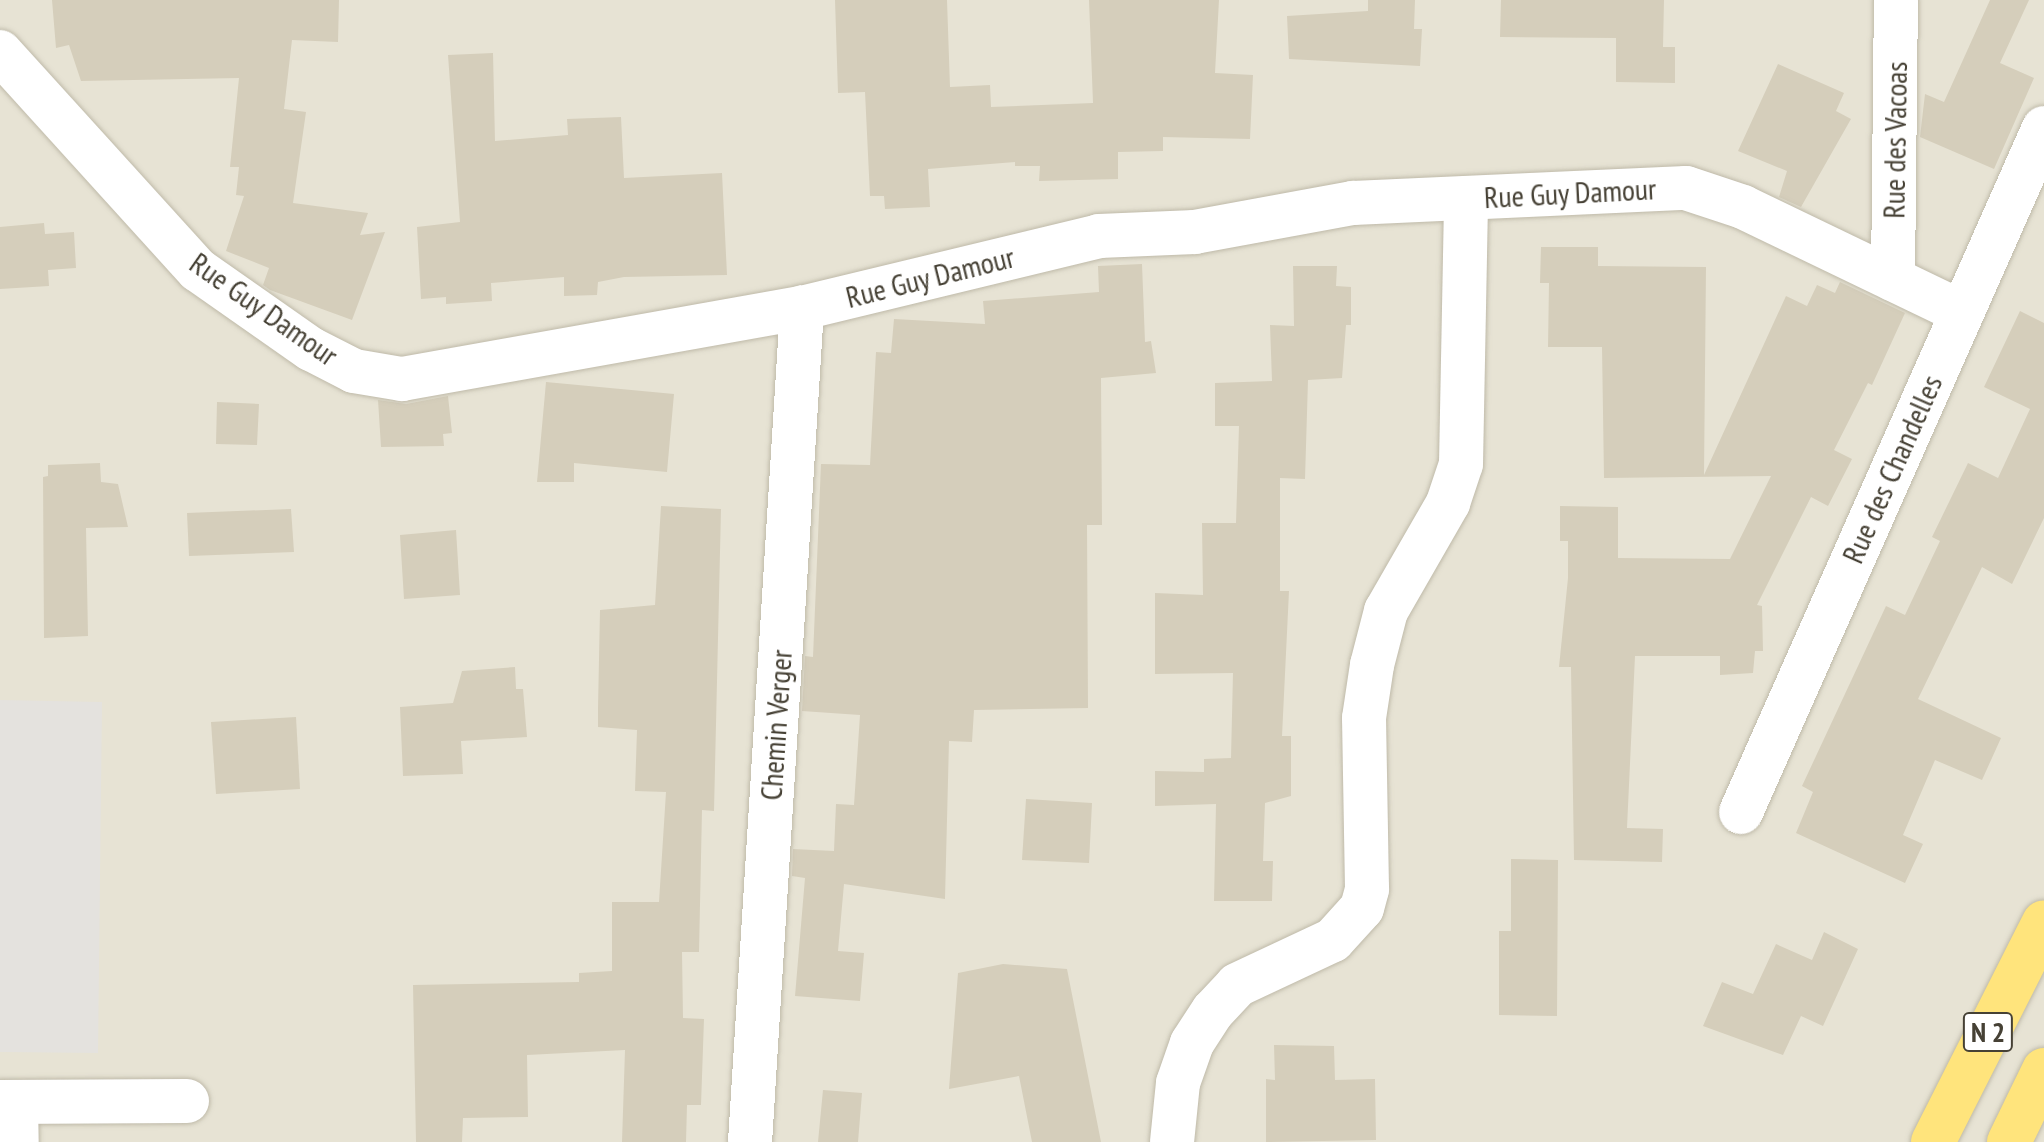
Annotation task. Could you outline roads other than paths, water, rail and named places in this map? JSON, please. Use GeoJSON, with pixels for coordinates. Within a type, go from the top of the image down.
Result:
{"type":"FeatureCollection","features":[{"type":"Feature","properties":{"kind":"highway","name":"N 2"},"geometry":{"type":"LineString","coordinates":[[1933,1142],[2044,922]]}},
{"type":"Feature","properties":{"kind":"highway","name":"N 2"},"geometry":{"type":"LineString","coordinates":[[2009,1142],[2044,1070]]}},
{"type":"Feature","properties":{"kind":"street","name":"Rue des Vacoas"},"geometry":{"type":"LineString","coordinates":[[1893,279],[1896,0]]}},
{"type":"Feature","properties":{"kind":"street","name":"Rue Guy Damour"},"geometry":{"type":"LineString","coordinates":[[0,52],[198,270],[311,349],[354,371],[402,379],[802,308],[1099,236],[1195,232],[1353,203],[1686,188],[1714,194],[1961,312]]}},
{"type":"Feature","properties":{"kind":"street","name":"Rue des Chandelles"},"geometry":{"type":"LineString","coordinates":[[1741,812],[2044,128]]}},
{"type":"Feature","properties":{"kind":"street"},"geometry":{"type":"LineString","coordinates":[[1172,1142],[1178,1083],[1192,1043],[1213,1011],[1237,985],[1333,940],[1362,908],[1367,889],[1364,718],[1372,665],[1386,611],[1448,503],[1461,464],[1466,198]]}},
{"type":"Feature","properties":{"kind":"street","name":"Chemin Verger"},"geometry":{"type":"LineString","coordinates":[[750,1142],[802,308]]}},
{"type":"Feature","properties":{"kind":"street"},"geometry":{"type":"LineString","coordinates":[[11,1116],[187,1101]]}}]}
